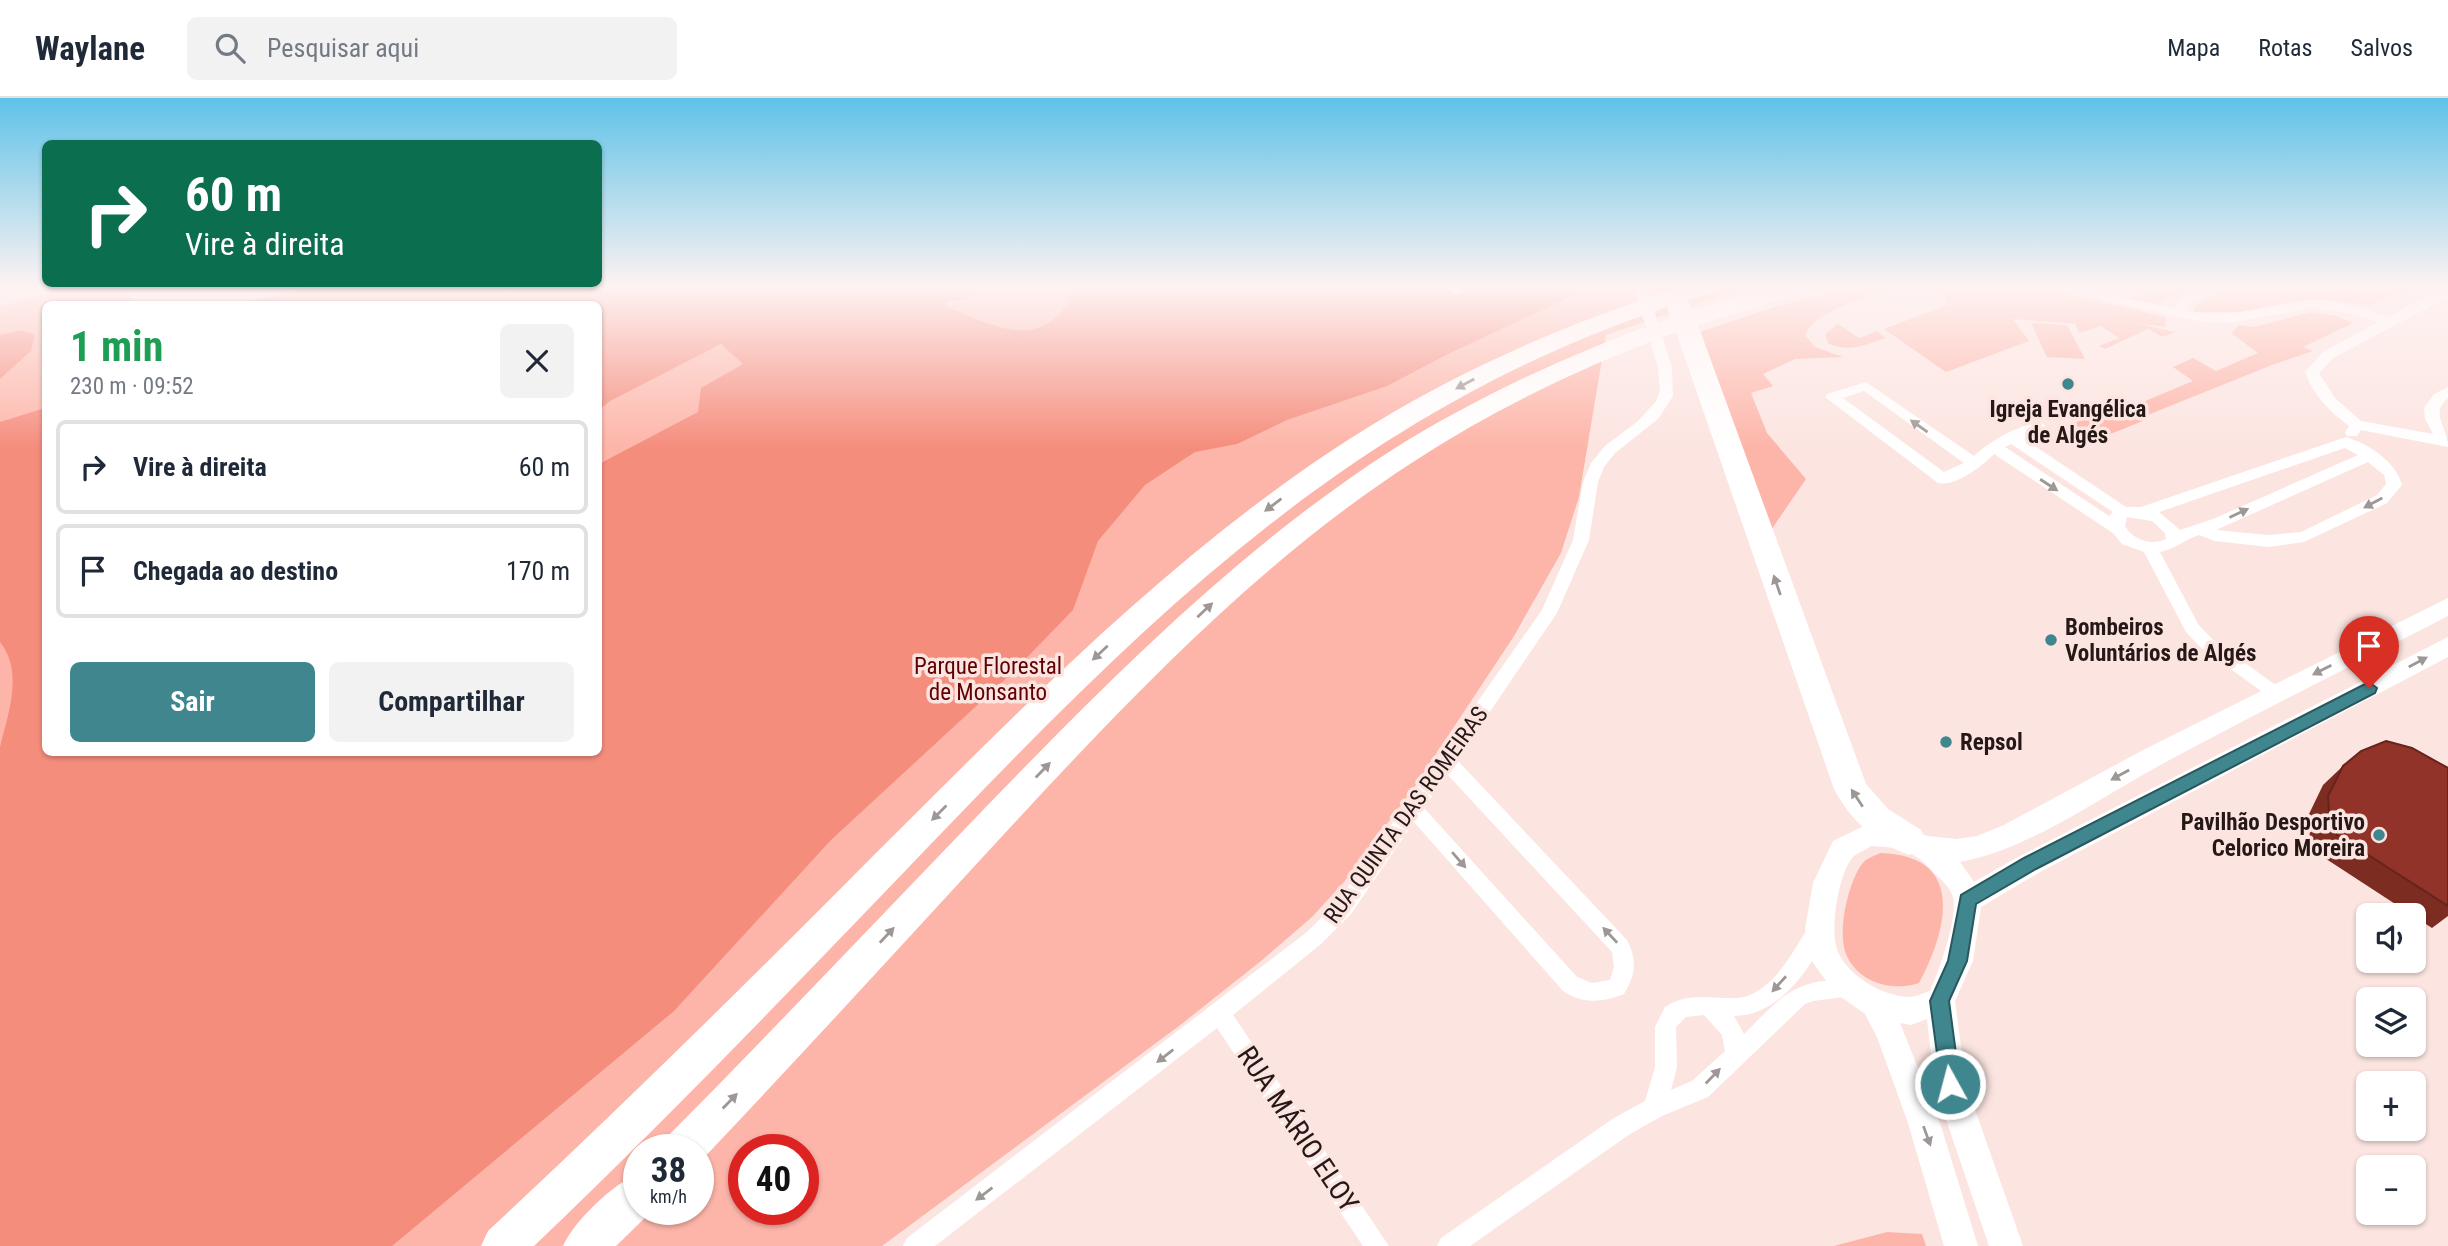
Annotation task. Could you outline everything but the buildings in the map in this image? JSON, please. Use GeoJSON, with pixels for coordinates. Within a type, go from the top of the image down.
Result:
{"type":"FeatureCollection","features":[{"type":"Feature","properties":{"kind":"highway"},"geometry":{"type":"LineString","coordinates":[[503,1246],[686,1070],[1045,707],[1182,579],[1261,514],[1368,439],[1469,381],[1557,341]]}},
{"type":"Feature","properties":{"kind":"highway"},"geometry":{"type":"LineString","coordinates":[[698,1134],[1087,724],[1243,575],[1336,502],[1404,455],[1493,403],[1631,341]]}},
{"type":"Feature","properties":{"kind":"highway"},"geometry":{"type":"LineString","coordinates":[[1691,341],[1850,789],[1861,806],[1873,817],[1919,844]]}},
{"type":"Feature","properties":{"kind":"highway"},"geometry":{"type":"LineString","coordinates":[[585,1246],[623,1209]]}},
{"type":"Feature","properties":{"kind":"street","name":"RUA QUINTA DAS ROMEIRAS"},"geometry":{"type":"LineString","coordinates":[[915,1246],[1219,1013],[1330,923],[1360,886],[1549,612],[1582,536],[1587,496],[1596,467],[1616,444],[1639,429],[1661,406],[1667,389],[1664,365],[1656,341]]}},
{"type":"Feature","properties":{"kind":"street"},"geometry":{"type":"LineString","coordinates":[[2354,341],[2328,355],[2312,372],[2317,384],[2343,415],[2357,425],[2446,441]]}},
{"type":"Feature","properties":{"kind":"street"},"geometry":{"type":"LineString","coordinates":[[1975,464],[1866,386],[1832,397],[1943,479],[1975,464],[1993,446],[2039,427]]}},
{"type":"Feature","properties":{"kind":"street"},"geometry":{"type":"LineString","coordinates":[[2446,441],[2432,419],[2430,407],[2434,400],[2448,391]]}},
{"type":"Feature","properties":{"kind":"street"},"geometry":{"type":"LineString","coordinates":[[2011,438],[2034,450],[2123,512],[2142,512],[2346,442],[2357,425]]}},
{"type":"Feature","properties":{"kind":"street"},"geometry":{"type":"LineString","coordinates":[[2201,529],[2215,536],[2267,541],[2304,537],[2382,499],[2394,485],[2391,473],[2370,455],[2346,442]]}},
{"type":"Feature","properties":{"kind":"street"},"geometry":{"type":"LineString","coordinates":[[1993,446],[2134,542],[2150,548],[2169,546],[2175,537],[2313,483],[2370,455]]}},
{"type":"Feature","properties":{"kind":"street"},"geometry":{"type":"LineString","coordinates":[[2117,529],[2117,517],[2123,512]]}},
{"type":"Feature","properties":{"kind":"street"},"geometry":{"type":"LineString","coordinates":[[2142,512],[2166,523],[2175,537]]}},
{"type":"Feature","properties":{"kind":"street"},"geometry":{"type":"LineString","coordinates":[[2150,548],[2192,628],[2206,643],[2275,694]]}},
{"type":"Feature","properties":{"kind":"street"},"geometry":{"type":"LineString","coordinates":[[1961,1246],[1936,1158],[1894,1039],[1864,996],[1844,983],[1824,957],[1819,929],[1827,883],[1843,849],[1868,835],[1894,836],[1919,844],[1956,850],[1979,847],[2014,833],[2156,755],[2448,606]]}},
{"type":"Feature","properties":{"kind":"street"},"geometry":{"type":"LineString","coordinates":[[1968,900],[2030,864],[2448,646]]}},
{"type":"Feature","properties":{"kind":"street"},"geometry":{"type":"LineString","coordinates":[[2206,729],[2239,757]]}},
{"type":"Feature","properties":{"kind":"street"},"geometry":{"type":"LineString","coordinates":[[2156,755],[2189,783]]}},
{"type":"Feature","properties":{"kind":"street"},"geometry":{"type":"LineString","coordinates":[[1414,809],[1570,984],[1578,991],[1591,994],[1617,987],[1623,978],[1626,957],[1620,946],[1447,761]]}},
{"type":"Feature","properties":{"kind":"street"},"geometry":{"type":"LineString","coordinates":[[1919,844],[1960,881],[1968,900],[1964,938],[1958,961],[1940,1001],[1950,1084],[2006,1246]]}},
{"type":"Feature","properties":{"kind":"street"},"geometry":{"type":"LineString","coordinates":[[1654,1108],[1667,1064],[1666,1024],[1673,1013],[1687,1006],[1746,1006],[1774,991],[1819,929]]}},
{"type":"Feature","properties":{"kind":"street"},"geometry":{"type":"LineString","coordinates":[[1449,1246],[1603,1139],[1654,1108],[1700,1089],[1798,997],[1811,991],[1864,996],[1911,1010],[1940,1001]]}},
{"type":"Feature","properties":{"kind":"street"},"geometry":{"type":"LineString","coordinates":[[1710,1007],[1730,1026],[1737,1038],[1736,1054]]}},
{"type":"Feature","properties":{"kind":"street","name":"RUA MÁRIO ELOY"},"geometry":{"type":"LineString","coordinates":[[1219,1013],[1377,1246]]}},
{"type":"Feature","properties":{"kind":"green space","name":"Parque Florestal de Monsanto"},"geometry":{"type":"Polygon","coordinates":[[[0,341],[42,341],[42,756],[602,756],[602,341],[1605,341],[1579,497],[1561,553],[1514,636],[1415,786],[1344,882],[1312,917],[1179,1026],[882,1246],[0,1246],[0,341]]]}},
{"type":"Feature","properties":{"kind":"green space"},"geometry":{"type":"Polygon","coordinates":[[[0,341],[34,341],[31,351],[0,379],[0,341]]]}},
{"type":"Feature","properties":{"kind":"green space"},"geometry":{"type":"Polygon","coordinates":[[[602,341],[1477,341],[1387,386],[1287,420],[1237,444],[1195,452],[1145,485],[1098,541],[1073,610],[1011,674],[831,840],[674,1011],[392,1246],[0,1246],[0,747],[10,707],[13,680],[7,654],[0,642],[0,422],[42,409],[42,756],[602,756],[602,462],[698,412],[701,388],[743,364],[721,344],[602,408],[602,341]]]}},
{"type":"Feature","properties":{"kind":"green space"},"geometry":{"type":"Polygon","coordinates":[[[1703,341],[1810,341],[1815,347],[1843,357],[1795,359],[1763,374],[1773,386],[1751,393],[1767,433],[1806,479],[1769,533],[1703,341]]]}},
{"type":"Feature","properties":{"kind":"green space"},"geometry":{"type":"Polygon","coordinates":[[[1827,341],[1878,341],[1857,347],[1828,343],[1827,341]]]}},
{"type":"Feature","properties":{"kind":"green space"},"geometry":{"type":"Polygon","coordinates":[[[1901,341],[2029,341],[1946,372],[1901,341]]]}},
{"type":"Feature","properties":{"kind":"green space"},"geometry":{"type":"Polygon","coordinates":[[[2039,341],[2075,341],[2085,359],[2047,357],[2039,341]]]}},
{"type":"Feature","properties":{"kind":"green space"},"geometry":{"type":"Polygon","coordinates":[[[2113,341],[2123,341],[2105,349],[2099,346],[2113,341]]]}},
{"type":"Feature","properties":{"kind":"green space"},"geometry":{"type":"Polygon","coordinates":[[[2241,341],[2316,341],[2303,347],[2313,351],[2140,418],[2143,421],[2085,444],[2060,427],[2116,410],[2119,412],[2193,381],[2173,367],[2193,358],[2216,371],[2258,353],[2241,341]]]}},
{"type":"Feature","properties":{"kind":"green space"},"geometry":{"type":"Polygon","coordinates":[[[1880,853],[1908,857],[1926,867],[1938,881],[1943,898],[1942,919],[1929,962],[1919,983],[1909,986],[1887,985],[1867,978],[1851,964],[1844,945],[1843,921],[1852,883],[1863,862],[1880,853]]]}},
{"type":"Feature","properties":{"kind":"green space"},"geometry":{"type":"Polygon","coordinates":[[[1887,1232],[1922,1234],[1926,1246],[1834,1246],[1887,1232]]]}},
{"type":"Feature","properties":{"kind":"place","name":"Igreja Evangélica de Algés"},"geometry":{"type":"Point","coordinates":[2068,384]}},
{"type":"Feature","properties":{"kind":"place","name":"Bombeiros Voluntários de Algés"},"geometry":{"type":"Point","coordinates":[2051,640]}},
{"type":"Feature","properties":{"kind":"place","name":"Repsol"},"geometry":{"type":"Point","coordinates":[1946,742]}},
{"type":"Feature","properties":{"kind":"place","name":"Pavilhão Desportivo Celorico Moreira"},"geometry":{"type":"Point","coordinates":[2379,835]}},
{"type":"Feature","properties":{"kind":"route"},"geometry":{"type":"LineString","coordinates":[[1950,1084],[1940,1001],[1958,961],[1964,938],[1968,900],[2030,864],[2369,688]]}}]}
